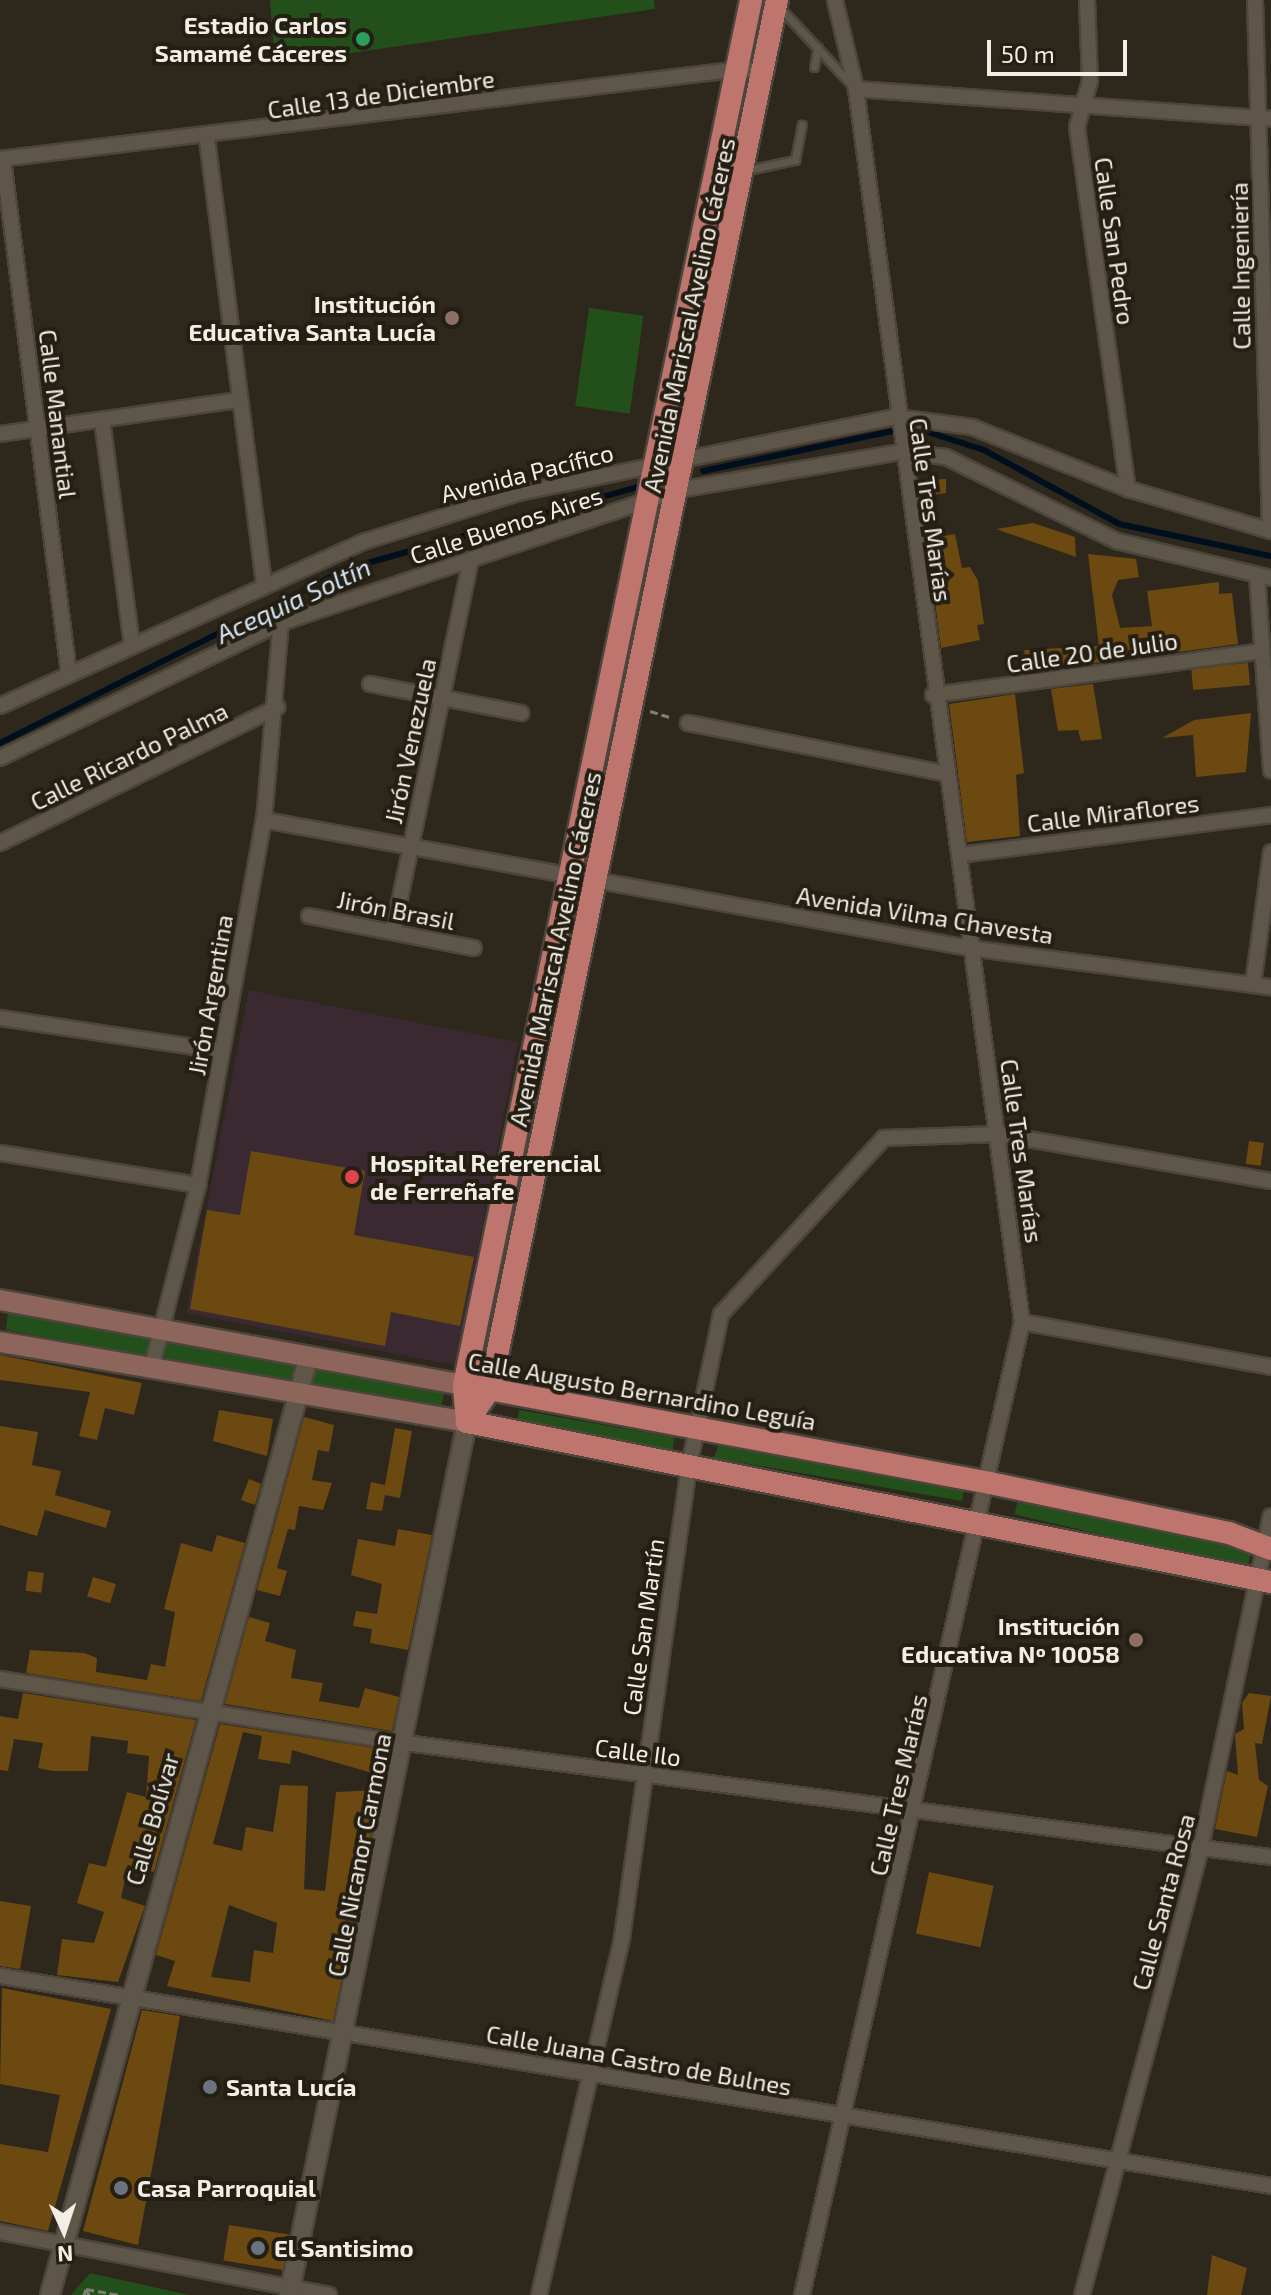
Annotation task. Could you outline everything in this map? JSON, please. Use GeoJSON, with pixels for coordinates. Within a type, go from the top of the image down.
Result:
{"type":"FeatureCollection","features":[{"type":"Feature","properties":{"kind":"main road","name":"Avenida Mariscal Avelino Cáceres"},"geometry":{"type":"LineString","coordinates":[[467,1422],[464,1385],[740,69],[751,0]]}},
{"type":"Feature","properties":{"kind":"main road","name":"Avenida Mariscal Avelino Cáceres"},"geometry":{"type":"LineString","coordinates":[[467,1422],[490,1389],[766,72],[775,1]]}},
{"type":"Feature","properties":{"kind":"main road","name":"Calle Augusto Bernardino Leguía"},"geometry":{"type":"LineString","coordinates":[[0,1300],[990,1483],[1229,1533],[1267,1548]]}},
{"type":"Feature","properties":{"kind":"main road"},"geometry":{"type":"LineString","coordinates":[[0,1342],[300,1397],[467,1422],[1266,1582]]}},
{"type":"Feature","properties":{"kind":"street","name":"Calle Tres Marías"},"geometry":{"type":"LineString","coordinates":[[802,2295],[918,1808],[1022,1322],[999,1134],[969,948],[960,855],[943,773],[856,89],[846,34],[835,0]]}},
{"type":"Feature","properties":{"kind":"street"},"geometry":{"type":"LineString","coordinates":[[846,0],[846,34]]}},
{"type":"Feature","properties":{"kind":"street","name":"Calle San Pedro"},"geometry":{"type":"LineString","coordinates":[[1087,0],[1090,81],[1078,104],[1128,489]]}},
{"type":"Feature","properties":{"kind":"street","name":"Calle Ingeniería"},"geometry":{"type":"LineString","coordinates":[[1255,0],[1266,119],[1271,531]]}},
{"type":"Feature","properties":{"kind":"street","name":"Calle 13 de Diciembre"},"geometry":{"type":"LineString","coordinates":[[2,159],[207,139],[740,69],[766,72]]}},
{"type":"Feature","properties":{"kind":"street"},"geometry":{"type":"LineString","coordinates":[[856,89],[1266,119]]}},
{"type":"Feature","properties":{"kind":"street"},"geometry":{"type":"LineString","coordinates":[[207,139],[264,583]]}},
{"type":"Feature","properties":{"kind":"street","name":"Calle Manantial"},"geometry":{"type":"LineString","coordinates":[[2,159],[69,674]]}},
{"type":"Feature","properties":{"kind":"street"},"geometry":{"type":"LineString","coordinates":[[0,434],[240,400]]}},
{"type":"Feature","properties":{"kind":"street"},"geometry":{"type":"LineString","coordinates":[[102,420],[132,644]]}},
{"type":"Feature","properties":{"kind":"street","name":"Avenida Pacífico"},"geometry":{"type":"LineString","coordinates":[[0,706],[264,583],[518,493],[657,462],[896,420],[972,427],[1128,489],[1271,531]]}},
{"type":"Feature","properties":{"kind":"street","name":"Calle Buenos Aires"},"geometry":{"type":"LineString","coordinates":[[0,758],[281,623],[678,490],[899,446],[946,457],[1117,541],[1264,577]]}},
{"type":"Feature","properties":{"kind":"street","name":"Jirón Venezuela"},"geometry":{"type":"LineString","coordinates":[[393,932],[471,559]]}},
{"type":"Feature","properties":{"kind":"street"},"geometry":{"type":"LineString","coordinates":[[1264,577],[1257,652],[1271,770]]}},
{"type":"Feature","properties":{"kind":"street","name":"Jirón Argentina"},"geometry":{"type":"LineString","coordinates":[[151,1370],[198,1185],[264,820],[277,707],[281,623]]}},
{"type":"Feature","properties":{"kind":"street","name":"Calle 20 de Julio"},"geometry":{"type":"LineString","coordinates":[[933,695],[1257,652]]}},
{"type":"Feature","properties":{"kind":"street"},"geometry":{"type":"LineString","coordinates":[[370,684],[521,713]]}},
{"type":"Feature","properties":{"kind":"street","name":"Calle Ricardo Palma"},"geometry":{"type":"LineString","coordinates":[[0,843],[277,707]]}},
{"type":"Feature","properties":{"kind":"street"},"geometry":{"type":"LineString","coordinates":[[688,723],[943,773]]}},
{"type":"Feature","properties":{"kind":"street","name":"Calle Miraflores"},"geometry":{"type":"LineString","coordinates":[[960,855],[1271,815]]}},
{"type":"Feature","properties":{"kind":"street","name":"Avenida Vilma Chavesta"},"geometry":{"type":"LineString","coordinates":[[264,820],[410,850],[596,878],[969,948],[1271,987]]}},
{"type":"Feature","properties":{"kind":"street"},"geometry":{"type":"LineString","coordinates":[[1253,984],[1271,852]]}},
{"type":"Feature","properties":{"kind":"street","name":"Jirón Brasil"},"geometry":{"type":"LineString","coordinates":[[309,916],[474,948]]}},
{"type":"Feature","properties":{"kind":"street"},"geometry":{"type":"LineString","coordinates":[[0,1018],[222,1051]]}},
{"type":"Feature","properties":{"kind":"street","name":"Calle San Martín"},"geometry":{"type":"LineString","coordinates":[[539,2295],[622,1937],[689,1466],[700,1428],[721,1314],[884,1138],[999,1134],[1271,1181]]}},
{"type":"Feature","properties":{"kind":"street"},"geometry":{"type":"LineString","coordinates":[[0,1153],[198,1185]]}},
{"type":"Feature","properties":{"kind":"street"},"geometry":{"type":"LineString","coordinates":[[1022,1322],[1271,1367]]}},
{"type":"Feature","properties":{"kind":"street","name":"Calle Bolívar"},"geometry":{"type":"LineString","coordinates":[[50,2295],[127,1998],[207,1711],[300,1397],[308,1359]]}},
{"type":"Feature","properties":{"kind":"street","name":"Calle Nicanor Carmona"},"geometry":{"type":"LineString","coordinates":[[290,2291],[348,2034],[467,1422]]}},
{"type":"Feature","properties":{"kind":"street","name":"Calle Santa Rosa"},"geometry":{"type":"LineString","coordinates":[[1082,2295],[1201,1847],[1266,1582],[1271,1516]]}},
{"type":"Feature","properties":{"kind":"street","name":"Calle Ilo"},"geometry":{"type":"LineString","coordinates":[[0,1679],[406,1743],[918,1808],[1271,1857]]}},
{"type":"Feature","properties":{"kind":"street","name":"Calle Juana Castro de Bulnes"},"geometry":{"type":"LineString","coordinates":[[0,1976],[1271,2186]]}},
{"type":"Feature","properties":{"kind":"street"},"geometry":{"type":"LineString","coordinates":[[0,2232],[290,2291],[329,2295]]}},
{"type":"Feature","properties":{"kind":"lane"},"geometry":{"type":"LineString","coordinates":[[775,1],[856,89]]}},
{"type":"Feature","properties":{"kind":"lane"},"geometry":{"type":"LineString","coordinates":[[814,67],[818,47]]}},
{"type":"Feature","properties":{"kind":"lane"},"geometry":{"type":"LineString","coordinates":[[717,176],[745,174],[795,160],[802,125]]}},
{"type":"Feature","properties":{"kind":"path"},"geometry":{"type":"LineString","coordinates":[[633,706],[688,723]]}},
{"type":"Feature","properties":{"kind":"path"},"geometry":{"type":"LineString","coordinates":[[87,2295],[86,2289],[119,2295]]}},
{"type":"Feature","properties":{"kind":"shaded area","name":"Hospital Referencial de Ferreñafe"},"geometry":{"type":"Polygon","coordinates":[[[249,990],[518,1042],[455,1365],[186,1313],[249,990]]]}},
{"type":"Feature","properties":{"kind":"green space","name":"Estadio Carlos Samamé Cáceres"},"geometry":{"type":"Polygon","coordinates":[[[270,0],[654,0],[655,9],[275,64],[270,0]]]}},
{"type":"Feature","properties":{"kind":"green space"},"geometry":{"type":"Polygon","coordinates":[[[589,308],[643,316],[630,414],[575,406],[589,308]]]}},
{"type":"Feature","properties":{"kind":"green space"},"geometry":{"type":"Polygon","coordinates":[[[8,1311],[444,1393],[441,1409],[6,1330],[8,1311]]]}},
{"type":"Feature","properties":{"kind":"green space"},"geometry":{"type":"Polygon","coordinates":[[[519,1410],[675,1437],[672,1452],[516,1425],[519,1410]]]}},
{"type":"Feature","properties":{"kind":"green space"},"geometry":{"type":"Polygon","coordinates":[[[720,1441],[964,1487],[962,1501],[714,1458],[720,1441]]]}},
{"type":"Feature","properties":{"kind":"green space"},"geometry":{"type":"Polygon","coordinates":[[[1019,1495],[1252,1549],[1247,1568],[1015,1514],[1019,1495]]]}},
{"type":"Feature","properties":{"kind":"green space"},"geometry":{"type":"Polygon","coordinates":[[[90,2273],[189,2295],[71,2295],[90,2273]]]}},
{"type":"Feature","properties":{"kind":"building"},"geometry":{"type":"Polygon","coordinates":[[[946,479],[946,493],[921,496],[919,480],[946,479]]]}},
{"type":"Feature","properties":{"kind":"building"},"geometry":{"type":"Polygon","coordinates":[[[1033,523],[1075,537],[1076,557],[996,529],[1033,523]]]}},
{"type":"Feature","properties":{"kind":"building"},"geometry":{"type":"Polygon","coordinates":[[[955,534],[962,568],[970,567],[978,581],[984,624],[977,625],[980,640],[941,648],[927,539],[955,534]]]}},
{"type":"Feature","properties":{"kind":"building"},"geometry":{"type":"Polygon","coordinates":[[[1088,554],[1136,559],[1139,577],[1118,580],[1112,595],[1120,628],[1152,626],[1147,591],[1219,582],[1219,594],[1232,593],[1238,644],[1027,672],[1024,650],[1099,646],[1088,554]]]}},
{"type":"Feature","properties":{"kind":"building"},"geometry":{"type":"Polygon","coordinates":[[[1248,663],[1250,685],[1193,690],[1191,668],[1248,663]]]}},
{"type":"Feature","properties":{"kind":"building"},"geometry":{"type":"Polygon","coordinates":[[[1093,684],[1102,739],[1081,741],[1078,730],[1058,731],[1051,689],[1093,684]]]}},
{"type":"Feature","properties":{"kind":"building"},"geometry":{"type":"Polygon","coordinates":[[[1015,694],[1024,773],[1016,775],[1020,836],[967,842],[949,704],[1015,694]]]}},
{"type":"Feature","properties":{"kind":"building"},"geometry":{"type":"Polygon","coordinates":[[[1251,713],[1246,772],[1196,777],[1193,735],[1162,738],[1194,720],[1251,713]]]}},
{"type":"Feature","properties":{"kind":"building"},"geometry":{"type":"Polygon","coordinates":[[[1249,1141],[1264,1143],[1261,1166],[1246,1164],[1249,1141]]]}},
{"type":"Feature","properties":{"kind":"building"},"geometry":{"type":"Polygon","coordinates":[[[251,1151],[365,1171],[354,1235],[474,1257],[460,1326],[391,1312],[385,1346],[190,1309],[207,1210],[240,1215],[251,1151]]]}},
{"type":"Feature","properties":{"kind":"building"},"geometry":{"type":"Polygon","coordinates":[[[0,1355],[142,1383],[134,1415],[105,1408],[97,1440],[79,1436],[90,1392],[0,1380],[0,1355]]]}},
{"type":"Feature","properties":{"kind":"building"},"geometry":{"type":"Polygon","coordinates":[[[219,1410],[273,1419],[267,1456],[213,1441],[219,1410]]]}},
{"type":"Feature","properties":{"kind":"building"},"geometry":{"type":"Polygon","coordinates":[[[304,1417],[334,1425],[329,1452],[318,1450],[312,1480],[332,1483],[323,1510],[299,1506],[295,1530],[288,1529],[277,1568],[287,1571],[280,1596],[257,1590],[304,1417]]]}},
{"type":"Feature","properties":{"kind":"building"},"geometry":{"type":"Polygon","coordinates":[[[0,1426],[38,1432],[32,1465],[61,1471],[55,1495],[111,1511],[106,1528],[45,1510],[37,1536],[0,1525],[0,1426]]]}},
{"type":"Feature","properties":{"kind":"building"},"geometry":{"type":"Polygon","coordinates":[[[395,1428],[412,1431],[400,1498],[385,1495],[382,1511],[366,1509],[371,1482],[385,1485],[395,1428]]]}},
{"type":"Feature","properties":{"kind":"building"},"geometry":{"type":"Polygon","coordinates":[[[249,1479],[261,1484],[255,1505],[241,1500],[249,1479]]]}},
{"type":"Feature","properties":{"kind":"building"},"geometry":{"type":"Polygon","coordinates":[[[398,1529],[432,1535],[408,1650],[370,1643],[372,1629],[353,1626],[356,1611],[377,1614],[382,1584],[351,1575],[358,1539],[395,1546],[398,1529]]]}},
{"type":"Feature","properties":{"kind":"building"},"geometry":{"type":"Polygon","coordinates":[[[217,1535],[245,1543],[201,1701],[26,1673],[30,1650],[84,1653],[97,1658],[96,1672],[147,1680],[151,1664],[165,1667],[175,1612],[164,1609],[181,1543],[212,1552],[217,1535]]]}},
{"type":"Feature","properties":{"kind":"building"},"geometry":{"type":"Polygon","coordinates":[[[28,1571],[44,1573],[41,1593],[26,1591],[28,1571]]]}},
{"type":"Feature","properties":{"kind":"building"},"geometry":{"type":"Polygon","coordinates":[[[93,1577],[116,1584],[110,1603],[87,1596],[93,1577]]]}},
{"type":"Feature","properties":{"kind":"building"},"geometry":{"type":"Polygon","coordinates":[[[249,1617],[270,1623],[265,1641],[296,1650],[291,1678],[323,1683],[319,1701],[359,1708],[365,1688],[399,1697],[392,1731],[225,1704],[249,1617]]]}},
{"type":"Feature","properties":{"kind":"building"},"geometry":{"type":"Polygon","coordinates":[[[23,1693],[196,1720],[154,1872],[128,1865],[121,1898],[145,1906],[118,1982],[57,1975],[62,1939],[94,1943],[104,1912],[77,1903],[89,1863],[106,1867],[127,1792],[146,1797],[149,1756],[127,1753],[128,1741],[91,1736],[88,1771],[53,1771],[38,1768],[43,1743],[14,1739],[8,1771],[0,1770],[0,1716],[18,1719],[23,1693]]]}},
{"type":"Feature","properties":{"kind":"building"},"geometry":{"type":"Polygon","coordinates":[[[1249,1693],[1271,1696],[1262,1744],[1255,1743],[1259,1780],[1268,1786],[1257,1837],[1215,1829],[1227,1771],[1238,1775],[1235,1734],[1244,1729],[1242,1703],[1249,1693]]]}},
{"type":"Feature","properties":{"kind":"building"},"geometry":{"type":"Polygon","coordinates":[[[220,1724],[388,1750],[383,1776],[292,1750],[290,1764],[258,1759],[262,1736],[243,1732],[213,1844],[242,1851],[246,1827],[273,1832],[280,1785],[308,1786],[304,1889],[325,1891],[336,1792],[380,1790],[333,2021],[167,1986],[175,1961],[156,1955],[220,1724]],[[229,1905],[211,1977],[250,1982],[254,1950],[273,1953],[277,1923],[229,1905]]]}},
{"type":"Feature","properties":{"kind":"building"},"geometry":{"type":"Polygon","coordinates":[[[929,1872],[994,1886],[980,1947],[916,1934],[929,1872]]]}},
{"type":"Feature","properties":{"kind":"building"},"geometry":{"type":"Polygon","coordinates":[[[0,1901],[31,1906],[20,1969],[0,1966],[0,1901]]]}},
{"type":"Feature","properties":{"kind":"building"},"geometry":{"type":"Polygon","coordinates":[[[2,1988],[111,2009],[48,2231],[0,2221],[0,2144],[48,2152],[60,2095],[0,2084],[2,1988]]]}},
{"type":"Feature","properties":{"kind":"building"},"geometry":{"type":"Polygon","coordinates":[[[142,2010],[180,2016],[138,2245],[83,2231],[142,2010]]]}},
{"type":"Feature","properties":{"kind":"building","name":"El Santisimo"},"geometry":{"type":"Polygon","coordinates":[[[229,2225],[289,2235],[284,2270],[223,2261],[229,2225]]]}},
{"type":"Feature","properties":{"kind":"building"},"geometry":{"type":"Polygon","coordinates":[[[1212,2255],[1247,2268],[1241,2295],[1207,2295],[1212,2255]]]}},
{"type":"Feature","properties":{"kind":"waterway","name":"Acequia Soltín"},"geometry":{"type":"LineString","coordinates":[[703,471],[912,427],[984,450],[1119,524],[1271,556]]}},
{"type":"Feature","properties":{"kind":"waterway","name":"Acequia Soltín"},"geometry":{"type":"LineString","coordinates":[[0,743],[346,569],[644,485]]}},
{"type":"Feature","properties":{"kind":"place","name":"Estadio Carlos Samamé Cáceres"},"geometry":{"type":"Point","coordinates":[363,39]}},
{"type":"Feature","properties":{"kind":"place","name":"Institución Educativa Santa Lucía"},"geometry":{"type":"Point","coordinates":[452,318]}},
{"type":"Feature","properties":{"kind":"place","name":"Hospital Referencial de Ferreñafe"},"geometry":{"type":"Point","coordinates":[352,1177]}},
{"type":"Feature","properties":{"kind":"place","name":"Institución Educativa Nº 10058"},"geometry":{"type":"Point","coordinates":[1136,1640]}},
{"type":"Feature","properties":{"kind":"place","name":"Santa Lucía"},"geometry":{"type":"Point","coordinates":[210,2087]}},
{"type":"Feature","properties":{"kind":"place","name":"Casa Parroquial"},"geometry":{"type":"Point","coordinates":[121,2188]}},
{"type":"Feature","properties":{"kind":"place","name":"El Santisimo"},"geometry":{"type":"Point","coordinates":[258,2248]}}]}
